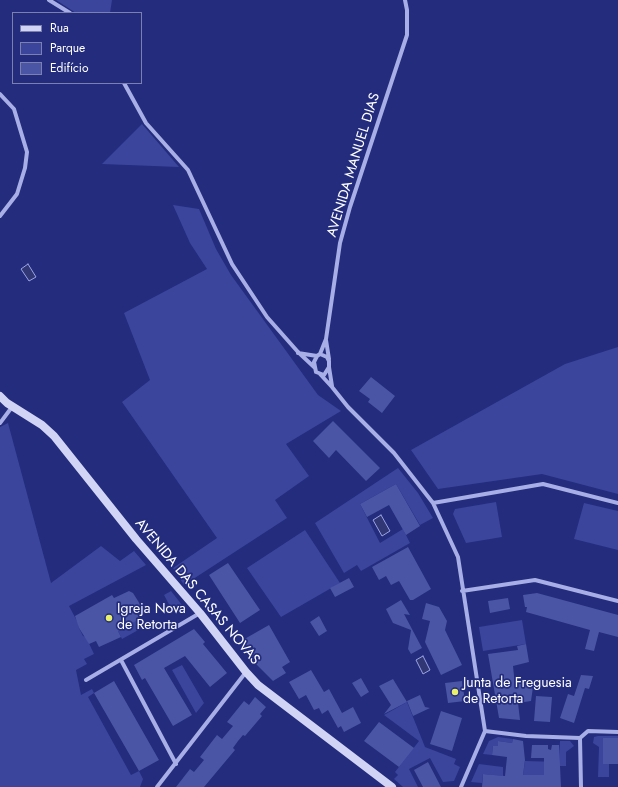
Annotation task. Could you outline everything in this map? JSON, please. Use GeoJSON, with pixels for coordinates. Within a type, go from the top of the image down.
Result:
{"type":"FeatureCollection","features":[{"type":"Feature","properties":{"kind":"street"},"geometry":{"type":"LineString","coordinates":[[49,0],[68,12]]}},
{"type":"Feature","properties":{"kind":"street","name":"AVENIDA MANUEL DIAS"},"geometry":{"type":"LineString","coordinates":[[332,387],[326,338],[340,243],[350,207],[407,35],[407,10],[405,0]]}},
{"type":"Feature","properties":{"kind":"street"},"geometry":{"type":"LineString","coordinates":[[125,84],[146,123],[188,170],[232,264],[267,317],[298,352],[314,367],[348,407],[394,453],[433,503],[458,557],[484,731],[461,787]]}},
{"type":"Feature","properties":{"kind":"street"},"geometry":{"type":"LineString","coordinates":[[0,94],[14,109],[27,152],[25,168],[17,194],[0,216]]}},
{"type":"Feature","properties":{"kind":"street","name":"AVENIDA MANUEL DIAS"},"geometry":{"type":"LineString","coordinates":[[314,367],[326,338]]}},
{"type":"Feature","properties":{"kind":"street"},"geometry":{"type":"LineString","coordinates":[[298,352],[327,357],[329,361]]}},
{"type":"Feature","properties":{"kind":"street"},"geometry":{"type":"LineString","coordinates":[[320,374],[327,372],[329,367]]}},
{"type":"Feature","properties":{"kind":"street","name":"AVENIDA DAS CASAS NOVAS"},"geometry":{"type":"LineString","coordinates":[[0,396],[12,407],[42,425],[54,436],[136,539],[200,613],[246,672],[271,697],[392,787]]}},
{"type":"Feature","properties":{"kind":"street"},"geometry":{"type":"LineString","coordinates":[[0,423],[12,407]]}},
{"type":"Feature","properties":{"kind":"street"},"geometry":{"type":"LineString","coordinates":[[433,503],[543,484],[618,503]]}},
{"type":"Feature","properties":{"kind":"street"},"geometry":{"type":"LineString","coordinates":[[462,591],[535,580],[618,601]]}},
{"type":"Feature","properties":{"kind":"street"},"geometry":{"type":"LineString","coordinates":[[86,680],[200,613]]}},
{"type":"Feature","properties":{"kind":"street"},"geometry":{"type":"LineString","coordinates":[[121,660],[176,764]]}},
{"type":"Feature","properties":{"kind":"street"},"geometry":{"type":"LineString","coordinates":[[156,787],[176,764],[246,672]]}},
{"type":"Feature","properties":{"kind":"street"},"geometry":{"type":"LineString","coordinates":[[484,731],[526,736],[580,738],[588,731],[618,732]]}},
{"type":"Feature","properties":{"kind":"street"},"geometry":{"type":"LineString","coordinates":[[580,738],[581,787]]}},
{"type":"Feature","properties":{"kind":"green space"},"geometry":{"type":"Polygon","coordinates":[[[56,0],[112,0],[110,12],[74,12],[56,0]]]}},
{"type":"Feature","properties":{"kind":"green space"},"geometry":{"type":"Polygon","coordinates":[[[142,124],[179,167],[102,164],[142,124]]]}},
{"type":"Feature","properties":{"kind":"green space"},"geometry":{"type":"Polygon","coordinates":[[[173,205],[199,209],[216,249],[231,275],[318,395],[341,411],[286,444],[309,476],[275,500],[287,518],[184,585],[173,568],[217,538],[122,402],[150,380],[124,313],[207,269],[190,243],[173,205]]]}},
{"type":"Feature","properties":{"kind":"green space"},"geometry":{"type":"Polygon","coordinates":[[[618,347],[618,494],[542,474],[438,489],[411,450],[565,364],[618,347]]]}},
{"type":"Feature","properties":{"kind":"green space"},"geometry":{"type":"Polygon","coordinates":[[[8,423],[51,583],[101,546],[120,561],[134,551],[146,565],[69,606],[83,636],[86,637],[94,654],[84,659],[87,664],[76,670],[81,695],[92,689],[94,693],[88,697],[131,775],[139,771],[143,779],[140,787],[0,787],[0,427],[8,423]]]}},
{"type":"Feature","properties":{"kind":"green space"},"geometry":{"type":"Polygon","coordinates":[[[398,468],[418,493],[433,518],[420,525],[396,484],[360,504],[380,543],[403,529],[410,543],[361,571],[357,565],[344,573],[315,523],[398,468]]]}},
{"type":"Feature","properties":{"kind":"green space"},"geometry":{"type":"Polygon","coordinates":[[[496,502],[502,537],[466,543],[453,514],[455,509],[496,502]]]}},
{"type":"Feature","properties":{"kind":"green space"},"geometry":{"type":"Polygon","coordinates":[[[584,503],[618,511],[618,550],[574,539],[584,503]]]}},
{"type":"Feature","properties":{"kind":"green space"},"geometry":{"type":"Polygon","coordinates":[[[305,530],[340,583],[281,617],[247,568],[305,530]]]}},
{"type":"Feature","properties":{"kind":"green space"},"geometry":{"type":"Polygon","coordinates":[[[171,591],[182,605],[172,610],[164,595],[171,591]]]}},
{"type":"Feature","properties":{"kind":"green space"},"geometry":{"type":"Polygon","coordinates":[[[137,619],[142,628],[122,639],[118,631],[137,619]]]}},
{"type":"Feature","properties":{"kind":"green space"},"geometry":{"type":"Polygon","coordinates":[[[522,620],[526,644],[483,651],[479,627],[522,620]]]}},
{"type":"Feature","properties":{"kind":"green space"},"geometry":{"type":"Polygon","coordinates":[[[182,665],[204,703],[196,713],[172,670],[182,665]]]}},
{"type":"Feature","properties":{"kind":"green space"},"geometry":{"type":"Polygon","coordinates":[[[407,702],[425,747],[456,759],[454,764],[460,767],[454,781],[443,782],[430,758],[409,769],[418,787],[403,787],[394,779],[398,775],[395,772],[419,741],[384,715],[407,702]]]}},
{"type":"Feature","properties":{"kind":"green space"},"geometry":{"type":"Polygon","coordinates":[[[618,736],[618,738],[603,738],[603,764],[609,764],[609,777],[598,777],[599,747],[593,743],[594,737],[618,736]]]}},
{"type":"Feature","properties":{"kind":"green space"},"geometry":{"type":"Polygon","coordinates":[[[498,737],[513,739],[512,743],[498,741],[498,746],[493,746],[492,755],[483,754],[489,741],[498,737]]]}},
{"type":"Feature","properties":{"kind":"green space"},"geometry":{"type":"Polygon","coordinates":[[[560,741],[570,741],[574,746],[566,752],[566,766],[544,766],[544,781],[523,775],[525,761],[559,762],[560,741]]]}},
{"type":"Feature","properties":{"kind":"green space"},"geometry":{"type":"Polygon","coordinates":[[[479,764],[503,767],[503,776],[483,774],[482,783],[471,782],[479,764]]]}},
{"type":"Feature","properties":{"kind":"shaded area"},"geometry":{"type":"Polygon","coordinates":[[[28,264],[36,277],[29,281],[21,269],[28,264]]]}},
{"type":"Feature","properties":{"kind":"shaded area"},"geometry":{"type":"Polygon","coordinates":[[[381,515],[390,531],[382,536],[373,520],[381,515]]]}},
{"type":"Feature","properties":{"kind":"shaded area"},"geometry":{"type":"Polygon","coordinates":[[[423,656],[430,670],[423,674],[416,660],[423,656]]]}},
{"type":"Feature","properties":{"kind":"building"},"geometry":{"type":"Polygon","coordinates":[[[371,377],[395,396],[382,413],[368,402],[370,399],[359,391],[371,377]]]}},
{"type":"Feature","properties":{"kind":"building"},"geometry":{"type":"Polygon","coordinates":[[[333,421],[380,468],[366,481],[336,450],[329,458],[313,441],[333,421]]]}},
{"type":"Feature","properties":{"kind":"building"},"geometry":{"type":"Polygon","coordinates":[[[396,484],[420,526],[406,535],[389,505],[367,517],[360,504],[396,484]]]}},
{"type":"Feature","properties":{"kind":"building"},"geometry":{"type":"Polygon","coordinates":[[[408,547],[431,589],[413,600],[410,600],[399,581],[391,585],[386,576],[379,580],[372,567],[408,547]]]}},
{"type":"Feature","properties":{"kind":"building"},"geometry":{"type":"Polygon","coordinates":[[[228,563],[260,610],[240,623],[209,575],[228,563]]]}},
{"type":"Feature","properties":{"kind":"building"},"geometry":{"type":"Polygon","coordinates":[[[349,578],[354,587],[335,597],[330,588],[349,578]]]}},
{"type":"Feature","properties":{"kind":"building","name":"Igreja Nova de Retorta"},"geometry":{"type":"Polygon","coordinates":[[[129,591],[133,593],[143,609],[141,618],[118,631],[121,637],[99,647],[96,641],[89,644],[79,628],[75,616],[112,595],[114,598],[129,591]]]}},
{"type":"Feature","properties":{"kind":"building"},"geometry":{"type":"Polygon","coordinates":[[[537,593],[618,615],[618,637],[599,632],[594,651],[585,649],[590,630],[526,612],[527,607],[525,607],[523,595],[537,593]]]}},
{"type":"Feature","properties":{"kind":"building"},"geometry":{"type":"Polygon","coordinates":[[[508,598],[510,609],[490,613],[488,601],[508,598]]]}},
{"type":"Feature","properties":{"kind":"building"},"geometry":{"type":"Polygon","coordinates":[[[401,600],[410,615],[404,614],[422,648],[411,654],[408,649],[411,630],[393,623],[386,609],[401,600]]]}},
{"type":"Feature","properties":{"kind":"building"},"geometry":{"type":"Polygon","coordinates":[[[426,603],[439,607],[447,621],[445,630],[462,665],[441,675],[425,642],[430,621],[422,619],[426,603]]]}},
{"type":"Feature","properties":{"kind":"building"},"geometry":{"type":"Polygon","coordinates":[[[319,616],[327,631],[319,636],[310,622],[319,616]]]}},
{"type":"Feature","properties":{"kind":"building"},"geometry":{"type":"Polygon","coordinates":[[[269,625],[290,662],[282,667],[286,673],[273,681],[250,658],[241,641],[269,625]]]}},
{"type":"Feature","properties":{"kind":"building"},"geometry":{"type":"Polygon","coordinates":[[[194,629],[205,642],[203,644],[227,673],[210,687],[185,656],[164,668],[192,715],[173,726],[145,678],[142,680],[134,665],[194,629]]]}},
{"type":"Feature","properties":{"kind":"building"},"geometry":{"type":"Polygon","coordinates":[[[526,644],[529,662],[513,666],[515,685],[534,680],[531,701],[518,703],[520,720],[499,718],[488,654],[518,650],[517,646],[526,644]]]}},
{"type":"Feature","properties":{"kind":"building"},"geometry":{"type":"Polygon","coordinates":[[[311,670],[324,692],[329,689],[342,713],[353,707],[361,723],[344,732],[341,726],[338,728],[328,710],[322,714],[319,708],[314,710],[306,695],[299,699],[289,682],[311,670]]]}},
{"type":"Feature","properties":{"kind":"building"},"geometry":{"type":"Polygon","coordinates":[[[581,675],[593,676],[589,689],[585,688],[574,723],[560,718],[568,694],[574,696],[581,675]]]}},
{"type":"Feature","properties":{"kind":"building"},"geometry":{"type":"Polygon","coordinates":[[[361,678],[369,692],[361,697],[352,683],[361,678]]]}},
{"type":"Feature","properties":{"kind":"building"},"geometry":{"type":"Polygon","coordinates":[[[393,679],[407,702],[384,714],[391,705],[379,686],[393,679]]]}},
{"type":"Feature","properties":{"kind":"building"},"geometry":{"type":"Polygon","coordinates":[[[114,681],[159,760],[139,771],[94,693],[114,681]]]}},
{"type":"Feature","properties":{"kind":"building","name":"Junta de Freguesia de Retorta"},"geometry":{"type":"Polygon","coordinates":[[[462,681],[465,701],[448,703],[445,683],[462,681]]]}},
{"type":"Feature","properties":{"kind":"building"},"geometry":{"type":"Polygon","coordinates":[[[420,695],[425,707],[430,708],[413,716],[407,701],[420,695]]]}},
{"type":"Feature","properties":{"kind":"building"},"geometry":{"type":"Polygon","coordinates":[[[536,696],[552,697],[550,722],[534,721],[536,696]]]}},
{"type":"Feature","properties":{"kind":"building"},"geometry":{"type":"Polygon","coordinates":[[[255,697],[266,707],[260,714],[262,716],[245,736],[243,735],[238,741],[233,748],[235,750],[204,787],[176,787],[190,769],[194,772],[204,760],[200,757],[217,735],[222,739],[233,726],[227,722],[244,701],[249,705],[255,697]]]}},
{"type":"Feature","properties":{"kind":"building"},"geometry":{"type":"Polygon","coordinates":[[[441,711],[462,718],[452,751],[430,744],[441,711]]]}},
{"type":"Feature","properties":{"kind":"building"},"geometry":{"type":"Polygon","coordinates":[[[379,722],[414,748],[399,767],[364,741],[379,722]]]}},
{"type":"Feature","properties":{"kind":"building"},"geometry":{"type":"Polygon","coordinates":[[[603,738],[618,738],[618,764],[603,764],[603,738]]]}},
{"type":"Feature","properties":{"kind":"building"},"geometry":{"type":"Polygon","coordinates":[[[513,739],[523,741],[525,760],[523,775],[544,775],[544,758],[531,758],[532,745],[548,745],[548,749],[551,750],[552,745],[559,745],[561,787],[482,787],[483,774],[505,776],[507,757],[492,755],[493,746],[498,746],[498,741],[512,743],[513,739]]]}},
{"type":"Feature","properties":{"kind":"building"},"geometry":{"type":"Polygon","coordinates":[[[428,762],[441,787],[423,787],[414,770],[428,762]]]}},
{"type":"Feature","properties":{"kind":"place","name":"Igreja Nova de Retorta"},"geometry":{"type":"Point","coordinates":[109,618]}},
{"type":"Feature","properties":{"kind":"place","name":"Junta de Freguesia de Retorta"},"geometry":{"type":"Point","coordinates":[455,692]}}]}
